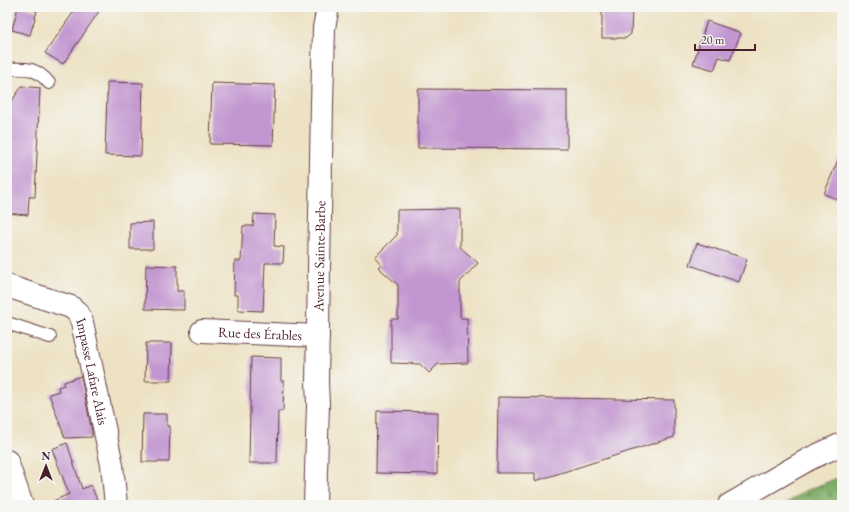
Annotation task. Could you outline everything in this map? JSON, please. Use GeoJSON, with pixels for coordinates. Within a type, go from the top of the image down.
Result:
{"type":"FeatureCollection","features":[{"type":"Feature","properties":{"kind":"street","name":"Avenue Sainte-Barbe"},"geometry":{"type":"LineString","coordinates":[[315,505],[318,404],[317,382],[322,96],[324,28],[328,7]]}},
{"type":"Feature","properties":{"kind":"street","name":"Impasse Lafare Alais"},"geometry":{"type":"LineString","coordinates":[[7,286],[71,307],[78,313],[82,322],[112,465],[116,505]]}},
{"type":"Feature","properties":{"kind":"street","name":"Rue des Érables"},"geometry":{"type":"LineString","coordinates":[[202,331],[318,336]]}},
{"type":"Feature","properties":{"kind":"street"},"geometry":{"type":"LineString","coordinates":[[729,505],[809,459],[842,444]]}},
{"type":"Feature","properties":{"kind":"street"},"geometry":{"type":"LineString","coordinates":[[7,461],[22,505]]}},
{"type":"Feature","properties":{"kind":"lane"},"geometry":{"type":"LineString","coordinates":[[7,69],[27,68],[42,75],[49,83]]}},
{"type":"Feature","properties":{"kind":"lane"},"geometry":{"type":"LineString","coordinates":[[7,323],[50,337]]}},
{"type":"Feature","properties":{"kind":"green space"},"geometry":{"type":"Polygon","coordinates":[[[842,476],[842,505],[784,505],[803,492],[842,476]]]}},
{"type":"Feature","properties":{"kind":"building"},"geometry":{"type":"Polygon","coordinates":[[[18,7],[24,7],[37,11],[30,35],[12,30],[18,7]]]}},
{"type":"Feature","properties":{"kind":"building"},"geometry":{"type":"Polygon","coordinates":[[[77,7],[102,7],[63,64],[45,53],[77,7]]]}},
{"type":"Feature","properties":{"kind":"building"},"geometry":{"type":"Polygon","coordinates":[[[602,7],[632,7],[631,34],[626,38],[602,38],[602,7]]]}},
{"type":"Feature","properties":{"kind":"building"},"geometry":{"type":"Polygon","coordinates":[[[707,21],[741,33],[730,60],[719,57],[714,70],[693,64],[707,21]]]}},
{"type":"Feature","properties":{"kind":"building"},"geometry":{"type":"Polygon","coordinates":[[[107,82],[143,83],[141,156],[105,155],[108,95],[107,82]]]}},
{"type":"Feature","properties":{"kind":"building"},"geometry":{"type":"Polygon","coordinates":[[[212,83],[275,85],[273,145],[210,144],[212,83]]]}},
{"type":"Feature","properties":{"kind":"building"},"geometry":{"type":"Polygon","coordinates":[[[22,86],[40,88],[35,197],[29,197],[28,215],[7,213],[7,108],[22,86]]]}},
{"type":"Feature","properties":{"kind":"building"},"geometry":{"type":"Polygon","coordinates":[[[418,89],[567,90],[567,149],[418,148],[418,89]]]}},
{"type":"Feature","properties":{"kind":"building"},"geometry":{"type":"Polygon","coordinates":[[[842,152],[842,201],[824,194],[842,152]]]}},
{"type":"Feature","properties":{"kind":"building"},"geometry":{"type":"Polygon","coordinates":[[[460,209],[460,247],[478,263],[460,282],[460,318],[467,318],[468,363],[438,364],[429,373],[420,364],[391,363],[391,319],[398,319],[398,285],[378,267],[381,264],[375,257],[397,235],[397,210],[460,209]]]}},
{"type":"Feature","properties":{"kind":"building"},"geometry":{"type":"Polygon","coordinates":[[[254,214],[275,215],[274,246],[284,247],[283,263],[265,263],[263,311],[238,310],[238,295],[234,295],[235,261],[241,261],[243,226],[253,226],[254,214]]]}},
{"type":"Feature","properties":{"kind":"building"},"geometry":{"type":"Polygon","coordinates":[[[153,222],[153,249],[130,249],[130,223],[153,222]]]}},
{"type":"Feature","properties":{"kind":"building"},"geometry":{"type":"Polygon","coordinates":[[[697,243],[747,259],[739,282],[690,265],[697,243]]]}},
{"type":"Feature","properties":{"kind":"building"},"geometry":{"type":"Polygon","coordinates":[[[146,265],[177,266],[177,291],[184,291],[184,310],[145,309],[146,265]]]}},
{"type":"Feature","properties":{"kind":"building"},"geometry":{"type":"Polygon","coordinates":[[[146,343],[172,343],[171,381],[145,381],[146,343]]]}},
{"type":"Feature","properties":{"kind":"building"},"geometry":{"type":"Polygon","coordinates":[[[251,357],[281,358],[281,381],[284,381],[283,411],[278,411],[277,463],[249,463],[251,357]]]}},
{"type":"Feature","properties":{"kind":"building"},"geometry":{"type":"Polygon","coordinates":[[[81,376],[92,437],[65,438],[49,394],[59,391],[58,387],[64,385],[64,382],[81,376]]]}},
{"type":"Feature","properties":{"kind":"building"},"geometry":{"type":"Polygon","coordinates":[[[498,397],[674,400],[674,437],[535,481],[535,473],[497,473],[498,397]]]}},
{"type":"Feature","properties":{"kind":"building"},"geometry":{"type":"Polygon","coordinates":[[[377,411],[438,412],[437,474],[376,473],[377,411]]]}},
{"type":"Feature","properties":{"kind":"building"},"geometry":{"type":"Polygon","coordinates":[[[143,414],[167,414],[167,426],[170,426],[169,462],[142,462],[143,414]]]}},
{"type":"Feature","properties":{"kind":"building"},"geometry":{"type":"Polygon","coordinates":[[[67,443],[82,489],[91,485],[99,505],[44,505],[69,494],[52,449],[67,443]]]}}]}
